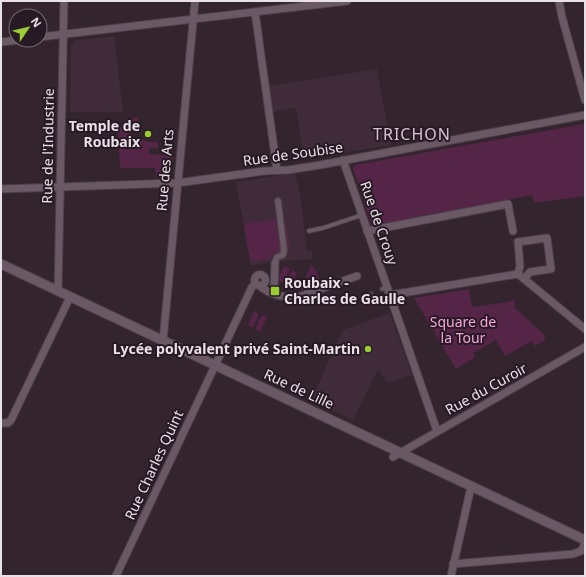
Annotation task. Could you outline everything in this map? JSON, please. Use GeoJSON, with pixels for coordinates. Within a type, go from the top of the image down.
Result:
{"type":"FeatureCollection","features":[{"type":"Feature","properties":{"kind":"street","name":"Rue de l'Industrie"},"geometry":{"type":"LineString","coordinates":[[58,291],[64,1]]}},
{"type":"Feature","properties":{"kind":"street","name":"Rue des Arts"},"geometry":{"type":"LineString","coordinates":[[163,341],[195,1]]}},
{"type":"Feature","properties":{"kind":"street"},"geometry":{"type":"LineString","coordinates":[[48,36],[347,1]]}},
{"type":"Feature","properties":{"kind":"street"},"geometry":{"type":"LineString","coordinates":[[559,1],[585,100]]}},
{"type":"Feature","properties":{"kind":"street"},"geometry":{"type":"LineString","coordinates":[[255,12],[276,170]]}},
{"type":"Feature","properties":{"kind":"street","name":"Rue de Soubise"},"geometry":{"type":"LineString","coordinates":[[1,190],[177,183],[313,166],[585,115]]}},
{"type":"Feature","properties":{"kind":"street","name":"Rue de Crouy"},"geometry":{"type":"LineString","coordinates":[[343,160],[367,230],[384,288],[390,295],[438,431]]}},
{"type":"Feature","properties":{"kind":"street"},"geometry":{"type":"LineString","coordinates":[[278,201],[284,250],[283,255],[277,257],[275,263],[274,293],[290,298],[298,297],[357,276]]}},
{"type":"Feature","properties":{"kind":"street"},"geometry":{"type":"LineString","coordinates":[[367,230],[508,204],[512,230]]}},
{"type":"Feature","properties":{"kind":"street"},"geometry":{"type":"LineString","coordinates":[[518,274],[520,266],[518,242],[547,238],[551,269],[530,272],[524,279]]}},
{"type":"Feature","properties":{"kind":"street","name":"Rue de Lille"},"geometry":{"type":"LineString","coordinates":[[1,264],[163,341],[214,368],[396,455],[585,540]]}},
{"type":"Feature","properties":{"kind":"street"},"geometry":{"type":"LineString","coordinates":[[390,295],[518,274],[585,329]]}},
{"type":"Feature","properties":{"kind":"street","name":"Rue Charles Quint"},"geometry":{"type":"LineString","coordinates":[[116,576],[252,287],[258,285],[274,293]]}},
{"type":"Feature","properties":{"kind":"street"},"geometry":{"type":"LineString","coordinates":[[1,423],[8,423],[11,420],[70,297]]}},
{"type":"Feature","properties":{"kind":"street","name":"Rue du Curoir"},"geometry":{"type":"LineString","coordinates":[[396,455],[585,348]]}},
{"type":"Feature","properties":{"kind":"street"},"geometry":{"type":"LineString","coordinates":[[451,576],[470,487]]}},
{"type":"Feature","properties":{"kind":"street"},"geometry":{"type":"LineString","coordinates":[[453,564],[573,554],[581,551],[585,544]]}},
{"type":"Feature","properties":{"kind":"lane"},"geometry":{"type":"LineString","coordinates":[[309,231],[362,216]]}},
{"type":"Feature","properties":{"kind":"lane"},"geometry":{"type":"LineString","coordinates":[[364,296],[370,294]]}},
{"type":"Feature","properties":{"kind":"shaded area"},"geometry":{"type":"Polygon","coordinates":[[[114,36],[123,112],[70,112],[71,45],[75,40],[114,36]]]}},
{"type":"Feature","properties":{"kind":"shaded area"},"geometry":{"type":"Polygon","coordinates":[[[377,69],[391,145],[304,159],[296,108],[273,112],[269,86],[377,69]]]}},
{"type":"Feature","properties":{"kind":"shaded area"},"geometry":{"type":"Polygon","coordinates":[[[295,173],[301,199],[307,251],[312,251],[313,259],[263,263],[251,266],[236,182],[295,173]]]}},
{"type":"Feature","properties":{"kind":"shaded area","name":"Lycée polyvalent privé Saint-Martin"},"geometry":{"type":"Polygon","coordinates":[[[390,313],[412,375],[387,383],[378,369],[353,420],[311,400],[343,330],[390,313]]]}},
{"type":"Feature","properties":{"kind":"green space"},"geometry":{"type":"Polygon","coordinates":[[[138,117],[138,126],[131,129],[131,135],[137,141],[143,140],[148,142],[158,142],[158,148],[149,148],[149,154],[173,156],[171,173],[168,176],[156,177],[155,168],[120,168],[118,126],[121,126],[127,119],[138,117]]]}},
{"type":"Feature","properties":{"kind":"green space"},"geometry":{"type":"Polygon","coordinates":[[[584,124],[585,196],[534,203],[532,195],[372,226],[353,168],[355,165],[584,124]]]}},
{"type":"Feature","properties":{"kind":"green space"},"geometry":{"type":"Polygon","coordinates":[[[276,219],[281,253],[271,254],[271,259],[250,261],[244,224],[276,219]]]}},
{"type":"Feature","properties":{"kind":"green space"},"geometry":{"type":"Polygon","coordinates":[[[284,227],[287,227],[290,250],[287,250],[284,227]]]}},
{"type":"Feature","properties":{"kind":"green space"},"geometry":{"type":"Polygon","coordinates":[[[312,264],[321,283],[301,290],[300,288],[312,264]]]}},
{"type":"Feature","properties":{"kind":"green space"},"geometry":{"type":"Polygon","coordinates":[[[284,266],[290,269],[283,283],[278,280],[284,266]]]}},
{"type":"Feature","properties":{"kind":"green space"},"geometry":{"type":"Polygon","coordinates":[[[292,270],[297,273],[291,287],[285,284],[292,270]]]}},
{"type":"Feature","properties":{"kind":"green space","name":"Square de la Tour"},"geometry":{"type":"Polygon","coordinates":[[[469,289],[472,307],[509,302],[512,300],[514,301],[514,307],[546,336],[544,338],[545,340],[535,346],[532,341],[505,356],[496,340],[473,353],[475,357],[456,369],[414,298],[469,289]]]}},
{"type":"Feature","properties":{"kind":"green space"},"geometry":{"type":"Polygon","coordinates":[[[366,297],[371,303],[362,307],[360,299],[366,297]]]}},
{"type":"Feature","properties":{"kind":"green space"},"geometry":{"type":"Polygon","coordinates":[[[254,311],[259,314],[253,328],[248,325],[254,311]]]}},
{"type":"Feature","properties":{"kind":"green space"},"geometry":{"type":"Polygon","coordinates":[[[262,315],[267,317],[260,332],[255,329],[262,315]]]}},
{"type":"Feature","properties":{"kind":"place","name":"Temple de Roubaix"},"geometry":{"type":"Point","coordinates":[148,134]}},
{"type":"Feature","properties":{"kind":"place","name":"Roubaix - Charles de Gaulle"},"geometry":{"type":"Point","coordinates":[275,291]}},
{"type":"Feature","properties":{"kind":"place","name":"Lycée polyvalent privé Saint-Martin"},"geometry":{"type":"Point","coordinates":[368,349]}},
{"type":"Feature","properties":{"kind":"district","name":"TRICHON"},"geometry":{"type":"Point","coordinates":[412,134]}}]}
